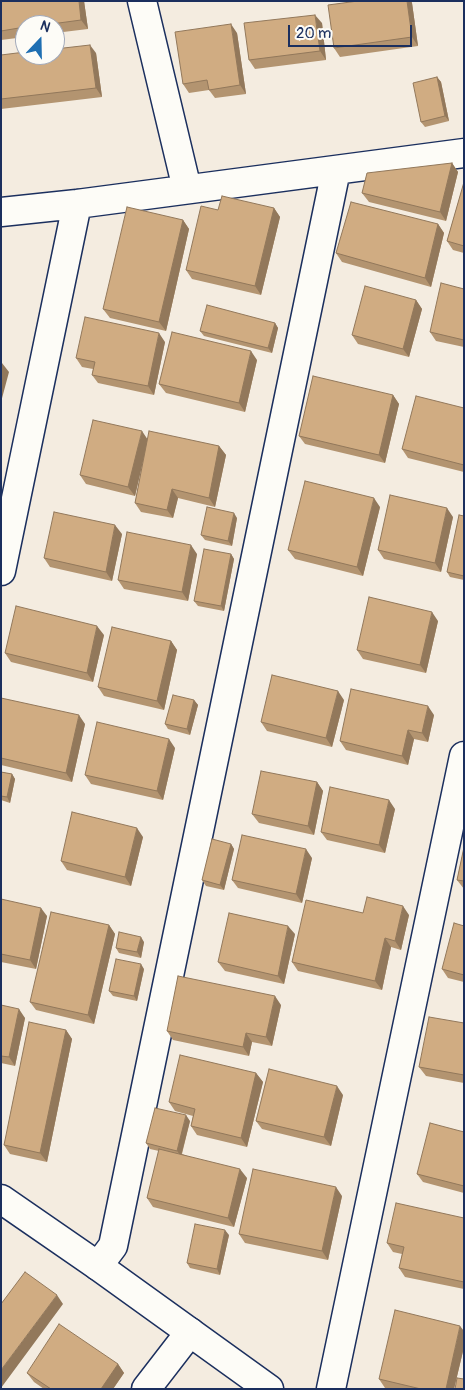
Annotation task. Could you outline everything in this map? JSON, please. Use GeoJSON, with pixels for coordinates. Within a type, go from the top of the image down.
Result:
{"type":"FeatureCollection","features":[{"type":"Feature","properties":{"kind":"street"},"geometry":{"type":"LineString","coordinates":[[142,1],[187,189]]}},
{"type":"Feature","properties":{"kind":"street"},"geometry":{"type":"LineString","coordinates":[[1,212],[77,204],[464,153]]}},
{"type":"Feature","properties":{"kind":"street"},"geometry":{"type":"LineString","coordinates":[[98,1266],[113,1246],[336,170]]}},
{"type":"Feature","properties":{"kind":"street"},"geometry":{"type":"LineString","coordinates":[[1,571],[77,204]]}},
{"type":"Feature","properties":{"kind":"street"},"geometry":{"type":"LineString","coordinates":[[331,1389],[464,756]]}},
{"type":"Feature","properties":{"kind":"street"},"geometry":{"type":"LineString","coordinates":[[3,1205],[98,1266],[269,1389]]}},
{"type":"Feature","properties":{"kind":"street"},"geometry":{"type":"LineString","coordinates":[[146,1389],[190,1332]]}},
{"type":"Feature","properties":{"kind":"building"},"geometry":{"type":"Polygon","coordinates":[[[1,1],[79,1],[81,20],[65,22],[65,15],[15,15],[15,29],[1,31],[1,1]]]}},
{"type":"Feature","properties":{"kind":"building"},"geometry":{"type":"Polygon","coordinates":[[[358,1],[407,1],[412,37],[334,48],[328,5],[358,1]]]}},
{"type":"Feature","properties":{"kind":"building"},"geometry":{"type":"Polygon","coordinates":[[[315,15],[320,51],[249,60],[244,23],[315,15]]]}},
{"type":"Feature","properties":{"kind":"building"},"geometry":{"type":"Polygon","coordinates":[[[231,24],[240,85],[209,90],[207,80],[183,84],[175,32],[231,24]]]}},
{"type":"Feature","properties":{"kind":"building"},"geometry":{"type":"Polygon","coordinates":[[[90,45],[96,88],[1,99],[1,55],[15,53],[15,65],[65,65],[65,48],[90,45]]]}},
{"type":"Feature","properties":{"kind":"building"},"geometry":{"type":"Polygon","coordinates":[[[437,77],[445,116],[421,122],[413,83],[437,77]]]}},
{"type":"Feature","properties":{"kind":"building"},"geometry":{"type":"Polygon","coordinates":[[[452,163],[440,212],[362,193],[367,173],[452,163]]]}},
{"type":"Feature","properties":{"kind":"building"},"geometry":{"type":"Polygon","coordinates":[[[464,182],[464,246],[447,241],[464,182]]]}},
{"type":"Feature","properties":{"kind":"building"},"geometry":{"type":"Polygon","coordinates":[[[222,196],[274,208],[255,286],[186,270],[201,206],[218,210],[222,196]]]}},
{"type":"Feature","properties":{"kind":"building"},"geometry":{"type":"Polygon","coordinates":[[[351,202],[438,224],[425,278],[336,253],[351,202]]]}},
{"type":"Feature","properties":{"kind":"building"},"geometry":{"type":"Polygon","coordinates":[[[127,207],[183,220],[159,322],[103,309],[127,207]]]}},
{"type":"Feature","properties":{"kind":"building"},"geometry":{"type":"Polygon","coordinates":[[[441,283],[464,289],[464,340],[430,332],[441,283]]]}},
{"type":"Feature","properties":{"kind":"building"},"geometry":{"type":"Polygon","coordinates":[[[365,286],[416,300],[403,349],[352,335],[365,286]]]}},
{"type":"Feature","properties":{"kind":"building"},"geometry":{"type":"Polygon","coordinates":[[[207,305],[275,323],[268,348],[200,331],[207,305]]]}},
{"type":"Feature","properties":{"kind":"building"},"geometry":{"type":"Polygon","coordinates":[[[85,317],[159,333],[148,386],[92,375],[95,362],[76,358],[85,317]]]}},
{"type":"Feature","properties":{"kind":"building"},"geometry":{"type":"Polygon","coordinates":[[[172,332],[251,351],[239,403],[159,384],[172,332]]]}},
{"type":"Feature","properties":{"kind":"building"},"geometry":{"type":"Polygon","coordinates":[[[313,376],[393,395],[379,455],[299,436],[313,376]]]}},
{"type":"Feature","properties":{"kind":"building"},"geometry":{"type":"Polygon","coordinates":[[[416,396],[464,408],[464,465],[402,449],[416,396]]]}},
{"type":"Feature","properties":{"kind":"building"},"geometry":{"type":"Polygon","coordinates":[[[93,420],[142,431],[128,487],[80,475],[93,420]]]}},
{"type":"Feature","properties":{"kind":"building"},"geometry":{"type":"Polygon","coordinates":[[[149,431],[219,446],[209,498],[172,489],[167,510],[135,503],[149,431]]]}},
{"type":"Feature","properties":{"kind":"building"},"geometry":{"type":"Polygon","coordinates":[[[305,481],[374,498],[357,567],[288,550],[305,481]]]}},
{"type":"Feature","properties":{"kind":"building"},"geometry":{"type":"Polygon","coordinates":[[[390,495],[447,508],[435,563],[378,550],[390,495]]]}},
{"type":"Feature","properties":{"kind":"building"},"geometry":{"type":"Polygon","coordinates":[[[207,507],[234,513],[228,541],[201,535],[207,507]]]}},
{"type":"Feature","properties":{"kind":"building"},"geometry":{"type":"Polygon","coordinates":[[[54,512],[115,525],[106,572],[44,558],[54,512]]]}},
{"type":"Feature","properties":{"kind":"building"},"geometry":{"type":"Polygon","coordinates":[[[459,515],[464,516],[464,576],[447,572],[459,515]]]}},
{"type":"Feature","properties":{"kind":"building"},"geometry":{"type":"Polygon","coordinates":[[[127,532],[191,545],[182,592],[118,580],[127,532]]]}},
{"type":"Feature","properties":{"kind":"building"},"geometry":{"type":"Polygon","coordinates":[[[204,549],[231,554],[221,606],[194,601],[204,549]]]}},
{"type":"Feature","properties":{"kind":"building"},"geometry":{"type":"Polygon","coordinates":[[[369,597],[432,612],[420,665],[357,650],[369,597]]]}},
{"type":"Feature","properties":{"kind":"building"},"geometry":{"type":"Polygon","coordinates":[[[16,606],[97,626],[87,673],[5,653],[16,606]]]}},
{"type":"Feature","properties":{"kind":"building"},"geometry":{"type":"Polygon","coordinates":[[[112,627],[171,641],[157,701],[98,687],[112,627]]]}},
{"type":"Feature","properties":{"kind":"building"},"geometry":{"type":"Polygon","coordinates":[[[272,675],[338,691],[326,738],[261,722],[272,675]]]}},
{"type":"Feature","properties":{"kind":"building"},"geometry":{"type":"Polygon","coordinates":[[[351,689],[428,706],[422,733],[408,730],[402,756],[340,741],[351,689]]]}},
{"type":"Feature","properties":{"kind":"building"},"geometry":{"type":"Polygon","coordinates":[[[173,695],[194,700],[187,729],[165,724],[173,695]]]}},
{"type":"Feature","properties":{"kind":"building"},"geometry":{"type":"Polygon","coordinates":[[[1,698],[79,715],[66,773],[1,758],[1,698]]]}},
{"type":"Feature","properties":{"kind":"building"},"geometry":{"type":"Polygon","coordinates":[[[97,722],[169,739],[157,791],[85,775],[97,722]]]}},
{"type":"Feature","properties":{"kind":"building"},"geometry":{"type":"Polygon","coordinates":[[[261,771],[317,782],[308,826],[252,814],[261,771]]]}},
{"type":"Feature","properties":{"kind":"building"},"geometry":{"type":"Polygon","coordinates":[[[1,772],[12,774],[7,797],[1,796],[1,772]]]}},
{"type":"Feature","properties":{"kind":"building"},"geometry":{"type":"Polygon","coordinates":[[[330,787],[389,800],[379,845],[321,832],[330,787]]]}},
{"type":"Feature","properties":{"kind":"building"},"geometry":{"type":"Polygon","coordinates":[[[72,812],[137,828],[125,877],[61,861],[72,812]]]}},
{"type":"Feature","properties":{"kind":"building"},"geometry":{"type":"Polygon","coordinates":[[[242,835],[306,849],[296,894],[232,880],[242,835]]]}},
{"type":"Feature","properties":{"kind":"building"},"geometry":{"type":"Polygon","coordinates":[[[212,839],[231,844],[220,885],[202,880],[212,839]]]}},
{"type":"Feature","properties":{"kind":"building"},"geometry":{"type":"Polygon","coordinates":[[[464,847],[464,881],[457,880],[464,847]]]}},
{"type":"Feature","properties":{"kind":"building"},"geometry":{"type":"Polygon","coordinates":[[[367,897],[403,906],[395,941],[385,938],[375,981],[292,962],[306,900],[363,913],[367,897]]]}},
{"type":"Feature","properties":{"kind":"building"},"geometry":{"type":"Polygon","coordinates":[[[1,899],[41,908],[30,960],[1,954],[1,899]]]}},
{"type":"Feature","properties":{"kind":"building"},"geometry":{"type":"Polygon","coordinates":[[[51,912],[109,925],[88,1015],[30,1002],[51,912]]]}},
{"type":"Feature","properties":{"kind":"building"},"geometry":{"type":"Polygon","coordinates":[[[229,913],[288,926],[278,976],[218,962],[229,913]]]}},
{"type":"Feature","properties":{"kind":"building"},"geometry":{"type":"Polygon","coordinates":[[[454,923],[464,926],[464,975],[442,969],[454,923]]]}},
{"type":"Feature","properties":{"kind":"building"},"geometry":{"type":"Polygon","coordinates":[[[119,932],[141,937],[137,952],[116,948],[119,932]]]}},
{"type":"Feature","properties":{"kind":"building"},"geometry":{"type":"Polygon","coordinates":[[[116,959],[141,964],[134,996],[109,991],[116,959]]]}},
{"type":"Feature","properties":{"kind":"building"},"geometry":{"type":"Polygon","coordinates":[[[178,976],[275,996],[266,1037],[246,1033],[243,1047],[167,1031],[178,976]]]}},
{"type":"Feature","properties":{"kind":"building"},"geometry":{"type":"Polygon","coordinates":[[[1,1005],[19,1009],[9,1057],[1,1056],[1,1005]]]}},
{"type":"Feature","properties":{"kind":"building"},"geometry":{"type":"Polygon","coordinates":[[[429,1017],[464,1023],[464,1075],[419,1067],[429,1017]]]}},
{"type":"Feature","properties":{"kind":"building"},"geometry":{"type":"Polygon","coordinates":[[[29,1022],[66,1030],[40,1153],[4,1145],[29,1022]]]}},
{"type":"Feature","properties":{"kind":"building"},"geometry":{"type":"Polygon","coordinates":[[[180,1055],[256,1073],[241,1138],[191,1126],[195,1109],[169,1102],[180,1055]]]}},
{"type":"Feature","properties":{"kind":"building"},"geometry":{"type":"Polygon","coordinates":[[[269,1069],[337,1086],[324,1137],[256,1121],[269,1069]]]}},
{"type":"Feature","properties":{"kind":"building"},"geometry":{"type":"Polygon","coordinates":[[[155,1108],[186,1115],[177,1151],[146,1143],[155,1108]]]}},
{"type":"Feature","properties":{"kind":"building"},"geometry":{"type":"Polygon","coordinates":[[[430,1123],[464,1132],[464,1186],[417,1174],[430,1123]]]}},
{"type":"Feature","properties":{"kind":"building"},"geometry":{"type":"Polygon","coordinates":[[[159,1149],[240,1169],[228,1218],[147,1198],[159,1149]]]}},
{"type":"Feature","properties":{"kind":"building"},"geometry":{"type":"Polygon","coordinates":[[[253,1169],[336,1187],[322,1251],[239,1234],[253,1169]]]}},
{"type":"Feature","properties":{"kind":"building"},"geometry":{"type":"Polygon","coordinates":[[[396,1203],[464,1218],[464,1282],[399,1268],[404,1247],[387,1243],[396,1203]]]}},
{"type":"Feature","properties":{"kind":"building"},"geometry":{"type":"Polygon","coordinates":[[[195,1224],[225,1230],[217,1269],[187,1263],[195,1224]]]}},
{"type":"Feature","properties":{"kind":"building"},"geometry":{"type":"Polygon","coordinates":[[[25,1272],[57,1295],[1,1370],[1,1304],[25,1272]]]}},
{"type":"Feature","properties":{"kind":"building"},"geometry":{"type":"Polygon","coordinates":[[[395,1310],[460,1326],[446,1389],[421,1389],[379,1379],[395,1310]]]}},
{"type":"Feature","properties":{"kind":"building"},"geometry":{"type":"Polygon","coordinates":[[[59,1324],[118,1364],[101,1389],[51,1389],[27,1373],[59,1324]]]}},
{"type":"Feature","properties":{"kind":"building"},"geometry":{"type":"Polygon","coordinates":[[[457,1378],[464,1379],[464,1389],[455,1389],[457,1378]]]}}]}
